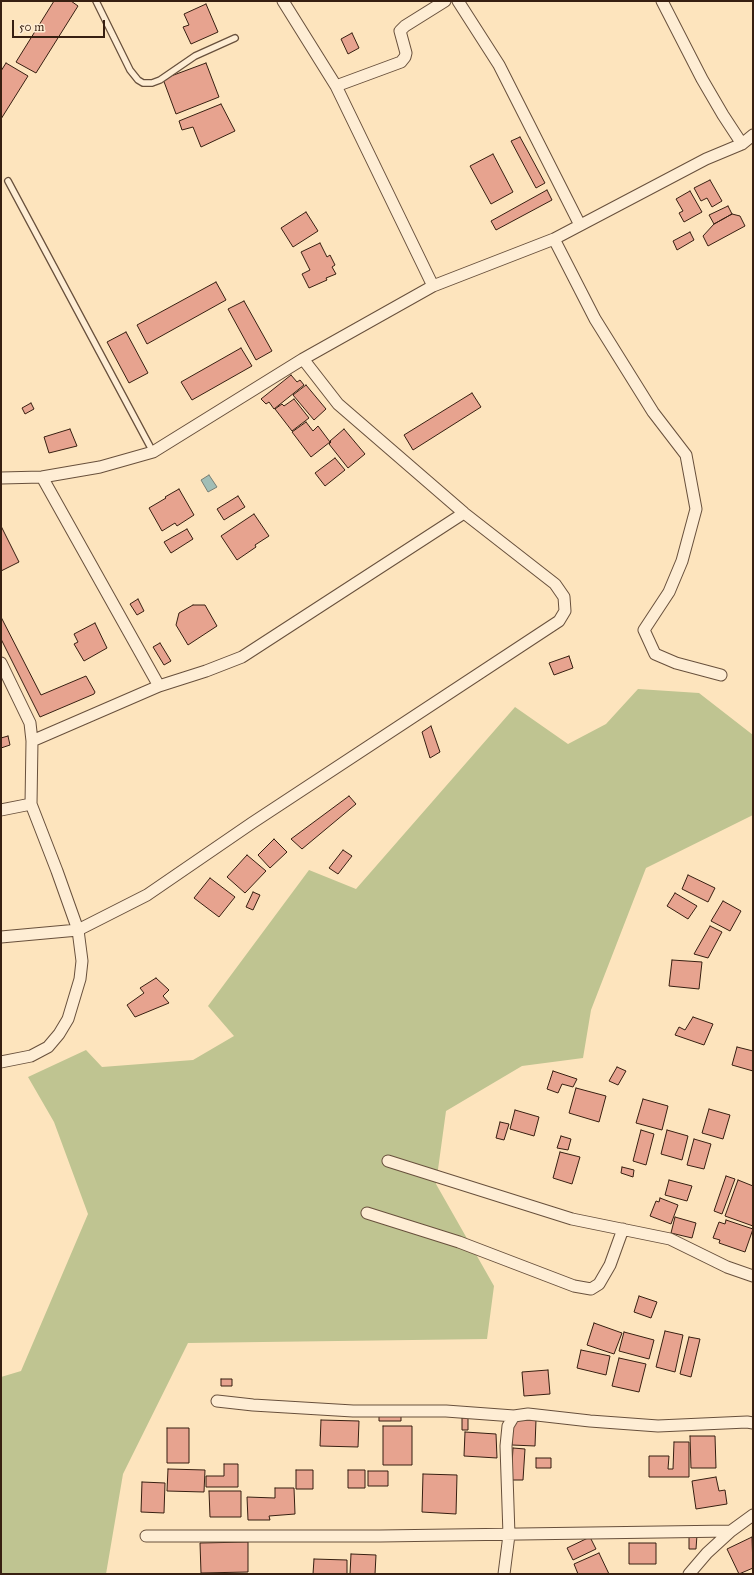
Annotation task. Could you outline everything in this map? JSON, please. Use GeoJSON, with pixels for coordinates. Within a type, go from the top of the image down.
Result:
{"type":"FeatureCollection","features":[{"type":"Feature","properties":{"kind":"street"},"geometry":{"type":"LineString","coordinates":[[283,1],[336,86],[433,286]]}},
{"type":"Feature","properties":{"kind":"street"},"geometry":{"type":"LineString","coordinates":[[336,86],[401,62],[406,53],[400,31],[405,26],[446,1]]}},
{"type":"Feature","properties":{"kind":"street"},"geometry":{"type":"LineString","coordinates":[[458,1],[499,65],[580,225]]}},
{"type":"Feature","properties":{"kind":"street"},"geometry":{"type":"LineString","coordinates":[[662,1],[702,79],[742,144]]}},
{"type":"Feature","properties":{"kind":"street"},"geometry":{"type":"LineString","coordinates":[[1,478],[42,477],[100,467],[153,452],[303,359],[433,286],[554,239],[706,159],[742,144],[753,135]]}},
{"type":"Feature","properties":{"kind":"street"},"geometry":{"type":"LineString","coordinates":[[554,239],[595,319],[653,412],[686,456],[696,509],[682,561],[669,592],[644,630],[655,654],[676,663],[722,675]]}},
{"type":"Feature","properties":{"kind":"street"},"geometry":{"type":"LineString","coordinates":[[1,937],[78,930],[147,895],[252,822],[559,621],[565,610],[564,597],[555,584],[464,513],[338,404],[303,359]]}},
{"type":"Feature","properties":{"kind":"street"},"geometry":{"type":"LineString","coordinates":[[42,477],[159,686]]}},
{"type":"Feature","properties":{"kind":"street"},"geometry":{"type":"LineString","coordinates":[[32,741],[159,686],[206,671],[242,656],[464,513]]}},
{"type":"Feature","properties":{"kind":"street"},"geometry":{"type":"LineString","coordinates":[[1,663],[30,723],[32,741],[31,804],[78,930],[82,961],[80,979],[68,1020],[59,1034],[48,1047],[31,1056],[1,1062]]}},
{"type":"Feature","properties":{"kind":"street"},"geometry":{"type":"LineString","coordinates":[[1,810],[31,804]]}},
{"type":"Feature","properties":{"kind":"street"},"geometry":{"type":"LineString","coordinates":[[388,1161],[572,1219],[670,1239],[727,1267],[753,1276]]}},
{"type":"Feature","properties":{"kind":"street"},"geometry":{"type":"LineString","coordinates":[[367,1212],[459,1242],[574,1286],[592,1289],[599,1284],[610,1265],[623,1229]]}},
{"type":"Feature","properties":{"kind":"street"},"geometry":{"type":"LineString","coordinates":[[217,1401],[253,1405],[353,1411],[446,1411],[514,1416],[528,1414],[590,1421],[658,1426],[753,1423]]}},
{"type":"Feature","properties":{"kind":"street"},"geometry":{"type":"LineString","coordinates":[[504,1574],[508,1535],[506,1446],[508,1426],[514,1416]]}},
{"type":"Feature","properties":{"kind":"street"},"geometry":{"type":"LineString","coordinates":[[689,1574],[707,1553],[731,1531],[753,1515]]}},
{"type":"Feature","properties":{"kind":"street"},"geometry":{"type":"LineString","coordinates":[[146,1536],[508,1535],[731,1531]]}},
{"type":"Feature","properties":{"kind":"lane"},"geometry":{"type":"LineString","coordinates":[[96,1],[130,70],[138,80],[143,83],[152,83],[160,80],[194,56],[235,38]]}},
{"type":"Feature","properties":{"kind":"lane"},"geometry":{"type":"LineString","coordinates":[[8,181],[153,452]]}},
{"type":"Feature","properties":{"kind":"green space"},"geometry":{"type":"Polygon","coordinates":[[[638,689],[699,693],[753,735],[753,815],[646,868],[591,1010],[583,1058],[522,1066],[446,1111],[436,1184],[494,1286],[487,1339],[188,1343],[123,1474],[106,1574],[1,1574],[1,1377],[21,1371],[88,1214],[54,1122],[28,1077],[86,1050],[102,1067],[193,1060],[234,1036],[208,1006],[309,870],[356,889],[515,707],[568,744],[606,724],[638,689]]]}},
{"type":"Feature","properties":{"kind":"water"},"geometry":{"type":"Polygon","coordinates":[[[209,475],[217,487],[208,492],[201,480],[209,475]]]}},
{"type":"Feature","properties":{"kind":"building"},"geometry":{"type":"Polygon","coordinates":[[[54,1],[71,1],[78,6],[36,73],[16,62],[54,1]]]}},
{"type":"Feature","properties":{"kind":"building"},"geometry":{"type":"Polygon","coordinates":[[[206,4],[218,32],[191,44],[183,27],[189,25],[184,14],[206,4]]]}},
{"type":"Feature","properties":{"kind":"building"},"geometry":{"type":"Polygon","coordinates":[[[352,33],[359,48],[348,54],[341,39],[352,33]]]}},
{"type":"Feature","properties":{"kind":"building"},"geometry":{"type":"Polygon","coordinates":[[[6,63],[28,76],[1,119],[1,71],[6,63]]]}},
{"type":"Feature","properties":{"kind":"building"},"geometry":{"type":"Polygon","coordinates":[[[206,63],[219,97],[176,114],[163,79],[206,63]]]}},
{"type":"Feature","properties":{"kind":"building"},"geometry":{"type":"Polygon","coordinates":[[[221,104],[235,131],[201,147],[193,127],[182,130],[179,121],[221,104]]]}},
{"type":"Feature","properties":{"kind":"building"},"geometry":{"type":"Polygon","coordinates":[[[520,137],[545,183],[536,188],[511,141],[520,137]]]}},
{"type":"Feature","properties":{"kind":"building"},"geometry":{"type":"Polygon","coordinates":[[[493,154],[513,192],[491,204],[470,166],[493,154]]]}},
{"type":"Feature","properties":{"kind":"building"},"geometry":{"type":"Polygon","coordinates":[[[710,180],[722,201],[712,207],[707,198],[701,201],[694,188],[710,180]]]}},
{"type":"Feature","properties":{"kind":"building"},"geometry":{"type":"Polygon","coordinates":[[[547,190],[552,200],[496,230],[491,221],[547,190]]]}},
{"type":"Feature","properties":{"kind":"building"},"geometry":{"type":"Polygon","coordinates":[[[690,191],[702,212],[684,222],[679,213],[683,211],[676,199],[690,191]]]}},
{"type":"Feature","properties":{"kind":"building"},"geometry":{"type":"Polygon","coordinates":[[[728,206],[732,214],[714,224],[709,215],[728,206]]]}},
{"type":"Feature","properties":{"kind":"building"},"geometry":{"type":"Polygon","coordinates":[[[306,212],[318,231],[293,247],[281,228],[306,212]]]}},
{"type":"Feature","properties":{"kind":"building"},"geometry":{"type":"Polygon","coordinates":[[[732,214],[740,216],[745,226],[708,246],[703,236],[714,224],[732,214]]]}},
{"type":"Feature","properties":{"kind":"building"},"geometry":{"type":"Polygon","coordinates":[[[690,232],[694,240],[677,250],[673,241],[690,232]]]}},
{"type":"Feature","properties":{"kind":"building"},"geometry":{"type":"Polygon","coordinates":[[[320,243],[327,257],[330,255],[335,265],[332,267],[336,274],[309,288],[302,274],[310,270],[301,252],[320,243]]]}},
{"type":"Feature","properties":{"kind":"building"},"geometry":{"type":"Polygon","coordinates":[[[216,282],[226,300],[147,344],[137,325],[216,282]]]}},
{"type":"Feature","properties":{"kind":"building"},"geometry":{"type":"Polygon","coordinates":[[[244,301],[272,351],[256,360],[228,309],[244,301]]]}},
{"type":"Feature","properties":{"kind":"building"},"geometry":{"type":"Polygon","coordinates":[[[126,332],[148,373],[129,383],[107,342],[126,332]]]}},
{"type":"Feature","properties":{"kind":"building"},"geometry":{"type":"Polygon","coordinates":[[[241,348],[252,366],[192,400],[181,382],[241,348]]]}},
{"type":"Feature","properties":{"kind":"building"},"geometry":{"type":"Polygon","coordinates":[[[291,375],[297,382],[300,380],[304,385],[274,409],[269,402],[266,404],[261,399],[291,375]]]}},
{"type":"Feature","properties":{"kind":"building"},"geometry":{"type":"Polygon","coordinates":[[[306,385],[326,409],[314,420],[293,395],[306,385]]]}},
{"type":"Feature","properties":{"kind":"building"},"geometry":{"type":"Polygon","coordinates":[[[472,393],[481,407],[413,450],[404,435],[472,393]]]}},
{"type":"Feature","properties":{"kind":"building"},"geometry":{"type":"Polygon","coordinates":[[[294,399],[309,418],[292,431],[275,409],[282,404],[284,406],[294,399]]]}},
{"type":"Feature","properties":{"kind":"building"},"geometry":{"type":"Polygon","coordinates":[[[31,403],[34,409],[25,414],[22,408],[31,403]]]}},
{"type":"Feature","properties":{"kind":"building"},"geometry":{"type":"Polygon","coordinates":[[[306,422],[313,431],[318,426],[330,442],[311,457],[292,432],[306,422]]]}},
{"type":"Feature","properties":{"kind":"building"},"geometry":{"type":"Polygon","coordinates":[[[70,429],[77,446],[49,453],[44,437],[70,429]]]}},
{"type":"Feature","properties":{"kind":"building"},"geometry":{"type":"Polygon","coordinates":[[[344,429],[365,454],[348,468],[329,444],[331,442],[330,441],[344,429]]]}},
{"type":"Feature","properties":{"kind":"building"},"geometry":{"type":"Polygon","coordinates":[[[335,458],[345,470],[325,486],[315,473],[335,458]]]}},
{"type":"Feature","properties":{"kind":"building"},"geometry":{"type":"Polygon","coordinates":[[[179,489],[194,515],[177,526],[175,523],[162,531],[149,508],[179,489]]]}},
{"type":"Feature","properties":{"kind":"building"},"geometry":{"type":"Polygon","coordinates":[[[238,496],[245,507],[224,520],[217,509],[238,496]]]}},
{"type":"Feature","properties":{"kind":"building"},"geometry":{"type":"Polygon","coordinates":[[[254,514],[269,536],[237,560],[221,536],[254,514]]]}},
{"type":"Feature","properties":{"kind":"building"},"geometry":{"type":"Polygon","coordinates":[[[1,526],[19,562],[1,571],[1,526]]]}},
{"type":"Feature","properties":{"kind":"building"},"geometry":{"type":"Polygon","coordinates":[[[187,529],[193,539],[171,553],[164,542],[187,529]]]}},
{"type":"Feature","properties":{"kind":"building"},"geometry":{"type":"Polygon","coordinates":[[[138,599],[144,611],[137,615],[130,604],[138,599]]]}},
{"type":"Feature","properties":{"kind":"building"},"geometry":{"type":"Polygon","coordinates":[[[193,605],[205,605],[217,626],[188,645],[176,625],[179,613],[193,605]]]}},
{"type":"Feature","properties":{"kind":"building"},"geometry":{"type":"Polygon","coordinates":[[[1,617],[41,695],[86,676],[95,692],[94,694],[40,717],[1,639],[1,617]]]}},
{"type":"Feature","properties":{"kind":"building"},"geometry":{"type":"Polygon","coordinates":[[[95,623],[107,648],[84,661],[74,644],[78,642],[74,634],[95,623]]]}},
{"type":"Feature","properties":{"kind":"building"},"geometry":{"type":"Polygon","coordinates":[[[160,643],[171,661],[164,665],[153,647],[160,643]]]}},
{"type":"Feature","properties":{"kind":"building"},"geometry":{"type":"Polygon","coordinates":[[[569,656],[573,668],[554,675],[549,663],[569,656]]]}},
{"type":"Feature","properties":{"kind":"building"},"geometry":{"type":"Polygon","coordinates":[[[431,726],[440,752],[430,758],[422,732],[431,726]]]}},
{"type":"Feature","properties":{"kind":"building"},"geometry":{"type":"Polygon","coordinates":[[[8,736],[10,745],[1,748],[1,738],[8,736]]]}},
{"type":"Feature","properties":{"kind":"building"},"geometry":{"type":"Polygon","coordinates":[[[349,796],[356,804],[302,849],[291,839],[349,796]]]}},
{"type":"Feature","properties":{"kind":"building"},"geometry":{"type":"Polygon","coordinates":[[[274,839],[287,852],[270,868],[258,855],[274,839]]]}},
{"type":"Feature","properties":{"kind":"building"},"geometry":{"type":"Polygon","coordinates":[[[343,850],[352,856],[338,874],[329,868],[343,850]]]}},
{"type":"Feature","properties":{"kind":"building"},"geometry":{"type":"Polygon","coordinates":[[[247,855],[266,871],[245,893],[227,877],[247,855]]]}},
{"type":"Feature","properties":{"kind":"building"},"geometry":{"type":"Polygon","coordinates":[[[688,875],[715,888],[708,902],[682,889],[688,875]]]}},
{"type":"Feature","properties":{"kind":"building"},"geometry":{"type":"Polygon","coordinates":[[[210,878],[235,897],[219,917],[194,898],[210,878]]]}},
{"type":"Feature","properties":{"kind":"building"},"geometry":{"type":"Polygon","coordinates":[[[253,892],[260,895],[253,910],[246,907],[253,892]]]}},
{"type":"Feature","properties":{"kind":"building"},"geometry":{"type":"Polygon","coordinates":[[[675,893],[697,906],[688,919],[667,906],[675,893]]]}},
{"type":"Feature","properties":{"kind":"building"},"geometry":{"type":"Polygon","coordinates":[[[723,901],[741,911],[730,931],[711,921],[723,901]]]}},
{"type":"Feature","properties":{"kind":"building"},"geometry":{"type":"Polygon","coordinates":[[[710,926],[722,932],[708,958],[694,954],[710,926]]]}},
{"type":"Feature","properties":{"kind":"building"},"geometry":{"type":"Polygon","coordinates":[[[672,960],[702,962],[699,989],[669,986],[672,960]]]}},
{"type":"Feature","properties":{"kind":"building"},"geometry":{"type":"Polygon","coordinates":[[[156,978],[169,990],[163,996],[169,1003],[135,1017],[127,1005],[144,993],[140,988],[156,978]]]}},
{"type":"Feature","properties":{"kind":"building"},"geometry":{"type":"Polygon","coordinates":[[[693,1017],[713,1024],[704,1045],[675,1035],[679,1027],[685,1030],[693,1017]]]}},
{"type":"Feature","properties":{"kind":"building"},"geometry":{"type":"Polygon","coordinates":[[[737,1047],[753,1051],[753,1071],[732,1065],[737,1047]]]}},
{"type":"Feature","properties":{"kind":"building"},"geometry":{"type":"Polygon","coordinates":[[[617,1067],[626,1071],[618,1085],[609,1081],[617,1067]]]}},
{"type":"Feature","properties":{"kind":"building"},"geometry":{"type":"Polygon","coordinates":[[[553,1071],[577,1079],[573,1087],[562,1084],[558,1093],[547,1089],[553,1071]]]}},
{"type":"Feature","properties":{"kind":"building"},"geometry":{"type":"Polygon","coordinates":[[[576,1088],[606,1096],[599,1122],[569,1113],[576,1088]]]}},
{"type":"Feature","properties":{"kind":"building"},"geometry":{"type":"Polygon","coordinates":[[[643,1099],[668,1106],[662,1130],[636,1123],[643,1099]]]}},
{"type":"Feature","properties":{"kind":"building"},"geometry":{"type":"Polygon","coordinates":[[[709,1109],[730,1115],[723,1139],[702,1133],[709,1109]]]}},
{"type":"Feature","properties":{"kind":"building"},"geometry":{"type":"Polygon","coordinates":[[[515,1110],[539,1117],[534,1136],[510,1129],[515,1110]]]}},
{"type":"Feature","properties":{"kind":"building"},"geometry":{"type":"Polygon","coordinates":[[[500,1122],[509,1124],[504,1140],[496,1138],[500,1122]]]}},
{"type":"Feature","properties":{"kind":"building"},"geometry":{"type":"Polygon","coordinates":[[[641,1130],[654,1134],[646,1165],[633,1161],[641,1130]]]}},
{"type":"Feature","properties":{"kind":"building"},"geometry":{"type":"Polygon","coordinates":[[[667,1130],[688,1136],[682,1160],[661,1154],[667,1130]]]}},
{"type":"Feature","properties":{"kind":"building"},"geometry":{"type":"Polygon","coordinates":[[[561,1136],[571,1139],[568,1150],[557,1148],[561,1136]]]}},
{"type":"Feature","properties":{"kind":"building"},"geometry":{"type":"Polygon","coordinates":[[[694,1139],[711,1144],[704,1169],[687,1165],[694,1139]]]}},
{"type":"Feature","properties":{"kind":"building"},"geometry":{"type":"Polygon","coordinates":[[[560,1152],[580,1157],[572,1184],[553,1178],[560,1152]]]}},
{"type":"Feature","properties":{"kind":"building"},"geometry":{"type":"Polygon","coordinates":[[[622,1167],[634,1170],[633,1177],[621,1173],[622,1167]]]}},
{"type":"Feature","properties":{"kind":"building"},"geometry":{"type":"Polygon","coordinates":[[[726,1176],[735,1179],[722,1214],[714,1211],[726,1176]]]}},
{"type":"Feature","properties":{"kind":"building"},"geometry":{"type":"Polygon","coordinates":[[[669,1180],[692,1186],[687,1201],[665,1195],[669,1180]]]}},
{"type":"Feature","properties":{"kind":"building"},"geometry":{"type":"Polygon","coordinates":[[[738,1180],[753,1186],[753,1226],[725,1216],[738,1180]]]}},
{"type":"Feature","properties":{"kind":"building"},"geometry":{"type":"Polygon","coordinates":[[[660,1198],[678,1205],[671,1224],[650,1216],[656,1201],[659,1202],[660,1198]]]}},
{"type":"Feature","properties":{"kind":"building"},"geometry":{"type":"Polygon","coordinates":[[[675,1217],[696,1223],[692,1238],[671,1233],[675,1217]]]}},
{"type":"Feature","properties":{"kind":"building"},"geometry":{"type":"Polygon","coordinates":[[[726,1220],[753,1229],[745,1252],[719,1243],[720,1240],[713,1238],[719,1222],[725,1224],[726,1220]]]}},
{"type":"Feature","properties":{"kind":"building"},"geometry":{"type":"Polygon","coordinates":[[[639,1296],[657,1302],[651,1318],[634,1312],[639,1296]]]}},
{"type":"Feature","properties":{"kind":"building"},"geometry":{"type":"Polygon","coordinates":[[[594,1323],[622,1333],[614,1354],[587,1345],[594,1323]]]}},
{"type":"Feature","properties":{"kind":"building"},"geometry":{"type":"Polygon","coordinates":[[[665,1331],[683,1335],[675,1372],[656,1367],[665,1331]]]}},
{"type":"Feature","properties":{"kind":"building"},"geometry":{"type":"Polygon","coordinates":[[[624,1332],[654,1340],[649,1359],[619,1351],[624,1332]]]}},
{"type":"Feature","properties":{"kind":"building"},"geometry":{"type":"Polygon","coordinates":[[[689,1337],[700,1339],[691,1377],[680,1374],[689,1337]]]}},
{"type":"Feature","properties":{"kind":"building"},"geometry":{"type":"Polygon","coordinates":[[[581,1350],[610,1356],[606,1375],[577,1368],[581,1350]]]}},
{"type":"Feature","properties":{"kind":"building"},"geometry":{"type":"Polygon","coordinates":[[[619,1358],[646,1364],[639,1392],[612,1386],[619,1358]]]}},
{"type":"Feature","properties":{"kind":"building"},"geometry":{"type":"Polygon","coordinates":[[[548,1370],[550,1394],[524,1396],[522,1372],[548,1370]]]}},
{"type":"Feature","properties":{"kind":"building"},"geometry":{"type":"Polygon","coordinates":[[[221,1379],[232,1379],[232,1386],[221,1386],[221,1379]]]}},
{"type":"Feature","properties":{"kind":"building"},"geometry":{"type":"Polygon","coordinates":[[[379,1415],[401,1415],[401,1421],[379,1421],[379,1415]]]}},
{"type":"Feature","properties":{"kind":"building"},"geometry":{"type":"Polygon","coordinates":[[[462,1418],[468,1418],[468,1430],[462,1430],[462,1418]]]}},
{"type":"Feature","properties":{"kind":"building"},"geometry":{"type":"Polygon","coordinates":[[[321,1420],[359,1421],[358,1447],[320,1446],[321,1420]]]}},
{"type":"Feature","properties":{"kind":"building"},"geometry":{"type":"Polygon","coordinates":[[[513,1420],[536,1420],[535,1446],[512,1445],[513,1420]]]}},
{"type":"Feature","properties":{"kind":"building"},"geometry":{"type":"Polygon","coordinates":[[[383,1426],[412,1426],[412,1465],[383,1465],[383,1426]]]}},
{"type":"Feature","properties":{"kind":"building"},"geometry":{"type":"Polygon","coordinates":[[[167,1428],[189,1428],[189,1463],[167,1463],[167,1428]]]}},
{"type":"Feature","properties":{"kind":"building"},"geometry":{"type":"Polygon","coordinates":[[[465,1432],[496,1434],[497,1458],[464,1456],[465,1432]]]}},
{"type":"Feature","properties":{"kind":"building"},"geometry":{"type":"Polygon","coordinates":[[[690,1436],[715,1436],[716,1468],[691,1468],[690,1436]]]}},
{"type":"Feature","properties":{"kind":"building"},"geometry":{"type":"Polygon","coordinates":[[[674,1442],[689,1442],[689,1477],[649,1477],[649,1456],[669,1456],[668,1469],[673,1469],[674,1442]]]}},
{"type":"Feature","properties":{"kind":"building"},"geometry":{"type":"Polygon","coordinates":[[[513,1448],[525,1449],[523,1480],[511,1480],[513,1448]]]}},
{"type":"Feature","properties":{"kind":"building"},"geometry":{"type":"Polygon","coordinates":[[[536,1458],[551,1458],[551,1468],[536,1468],[536,1458]]]}},
{"type":"Feature","properties":{"kind":"building"},"geometry":{"type":"Polygon","coordinates":[[[224,1464],[238,1464],[238,1487],[206,1487],[206,1476],[224,1476],[224,1464]]]}},
{"type":"Feature","properties":{"kind":"building"},"geometry":{"type":"Polygon","coordinates":[[[168,1469],[205,1470],[204,1492],[167,1491],[168,1469]]]}},
{"type":"Feature","properties":{"kind":"building"},"geometry":{"type":"Polygon","coordinates":[[[296,1470],[313,1470],[313,1489],[296,1489],[296,1470]]]}},
{"type":"Feature","properties":{"kind":"building"},"geometry":{"type":"Polygon","coordinates":[[[348,1470],[365,1470],[365,1488],[348,1488],[348,1470]]]}},
{"type":"Feature","properties":{"kind":"building"},"geometry":{"type":"Polygon","coordinates":[[[368,1471],[388,1471],[388,1486],[368,1486],[368,1471]]]}},
{"type":"Feature","properties":{"kind":"building"},"geometry":{"type":"Polygon","coordinates":[[[423,1474],[457,1475],[456,1514],[422,1512],[423,1474]]]}},
{"type":"Feature","properties":{"kind":"building"},"geometry":{"type":"Polygon","coordinates":[[[716,1477],[719,1491],[725,1490],[727,1504],[696,1509],[692,1481],[716,1477]]]}},
{"type":"Feature","properties":{"kind":"building"},"geometry":{"type":"Polygon","coordinates":[[[142,1482],[165,1483],[164,1513],[141,1512],[142,1482]]]}},
{"type":"Feature","properties":{"kind":"building"},"geometry":{"type":"Polygon","coordinates":[[[275,1488],[294,1488],[295,1514],[269,1516],[270,1520],[248,1520],[247,1497],[275,1498],[275,1488]]]}},
{"type":"Feature","properties":{"kind":"building"},"geometry":{"type":"Polygon","coordinates":[[[209,1491],[241,1491],[241,1517],[210,1517],[209,1491]]]}},
{"type":"Feature","properties":{"kind":"building"},"geometry":{"type":"Polygon","coordinates":[[[689,1535],[697,1535],[696,1549],[689,1549],[689,1535]]]}},
{"type":"Feature","properties":{"kind":"building"},"geometry":{"type":"Polygon","coordinates":[[[590,1537],[596,1549],[573,1560],[567,1548],[590,1537]]]}},
{"type":"Feature","properties":{"kind":"building"},"geometry":{"type":"Polygon","coordinates":[[[752,1537],[753,1568],[739,1574],[727,1549],[752,1537]]]}},
{"type":"Feature","properties":{"kind":"building"},"geometry":{"type":"Polygon","coordinates":[[[248,1542],[248,1572],[201,1573],[200,1543],[248,1542]]]}},
{"type":"Feature","properties":{"kind":"building"},"geometry":{"type":"Polygon","coordinates":[[[629,1543],[656,1543],[656,1564],[629,1564],[629,1543]]]}},
{"type":"Feature","properties":{"kind":"building"},"geometry":{"type":"Polygon","coordinates":[[[599,1553],[609,1574],[578,1574],[574,1564],[599,1553]]]}},
{"type":"Feature","properties":{"kind":"building"},"geometry":{"type":"Polygon","coordinates":[[[351,1554],[376,1555],[375,1574],[350,1574],[351,1554]]]}},
{"type":"Feature","properties":{"kind":"building"},"geometry":{"type":"Polygon","coordinates":[[[314,1559],[347,1560],[347,1574],[313,1574],[314,1559]]]}}]}
